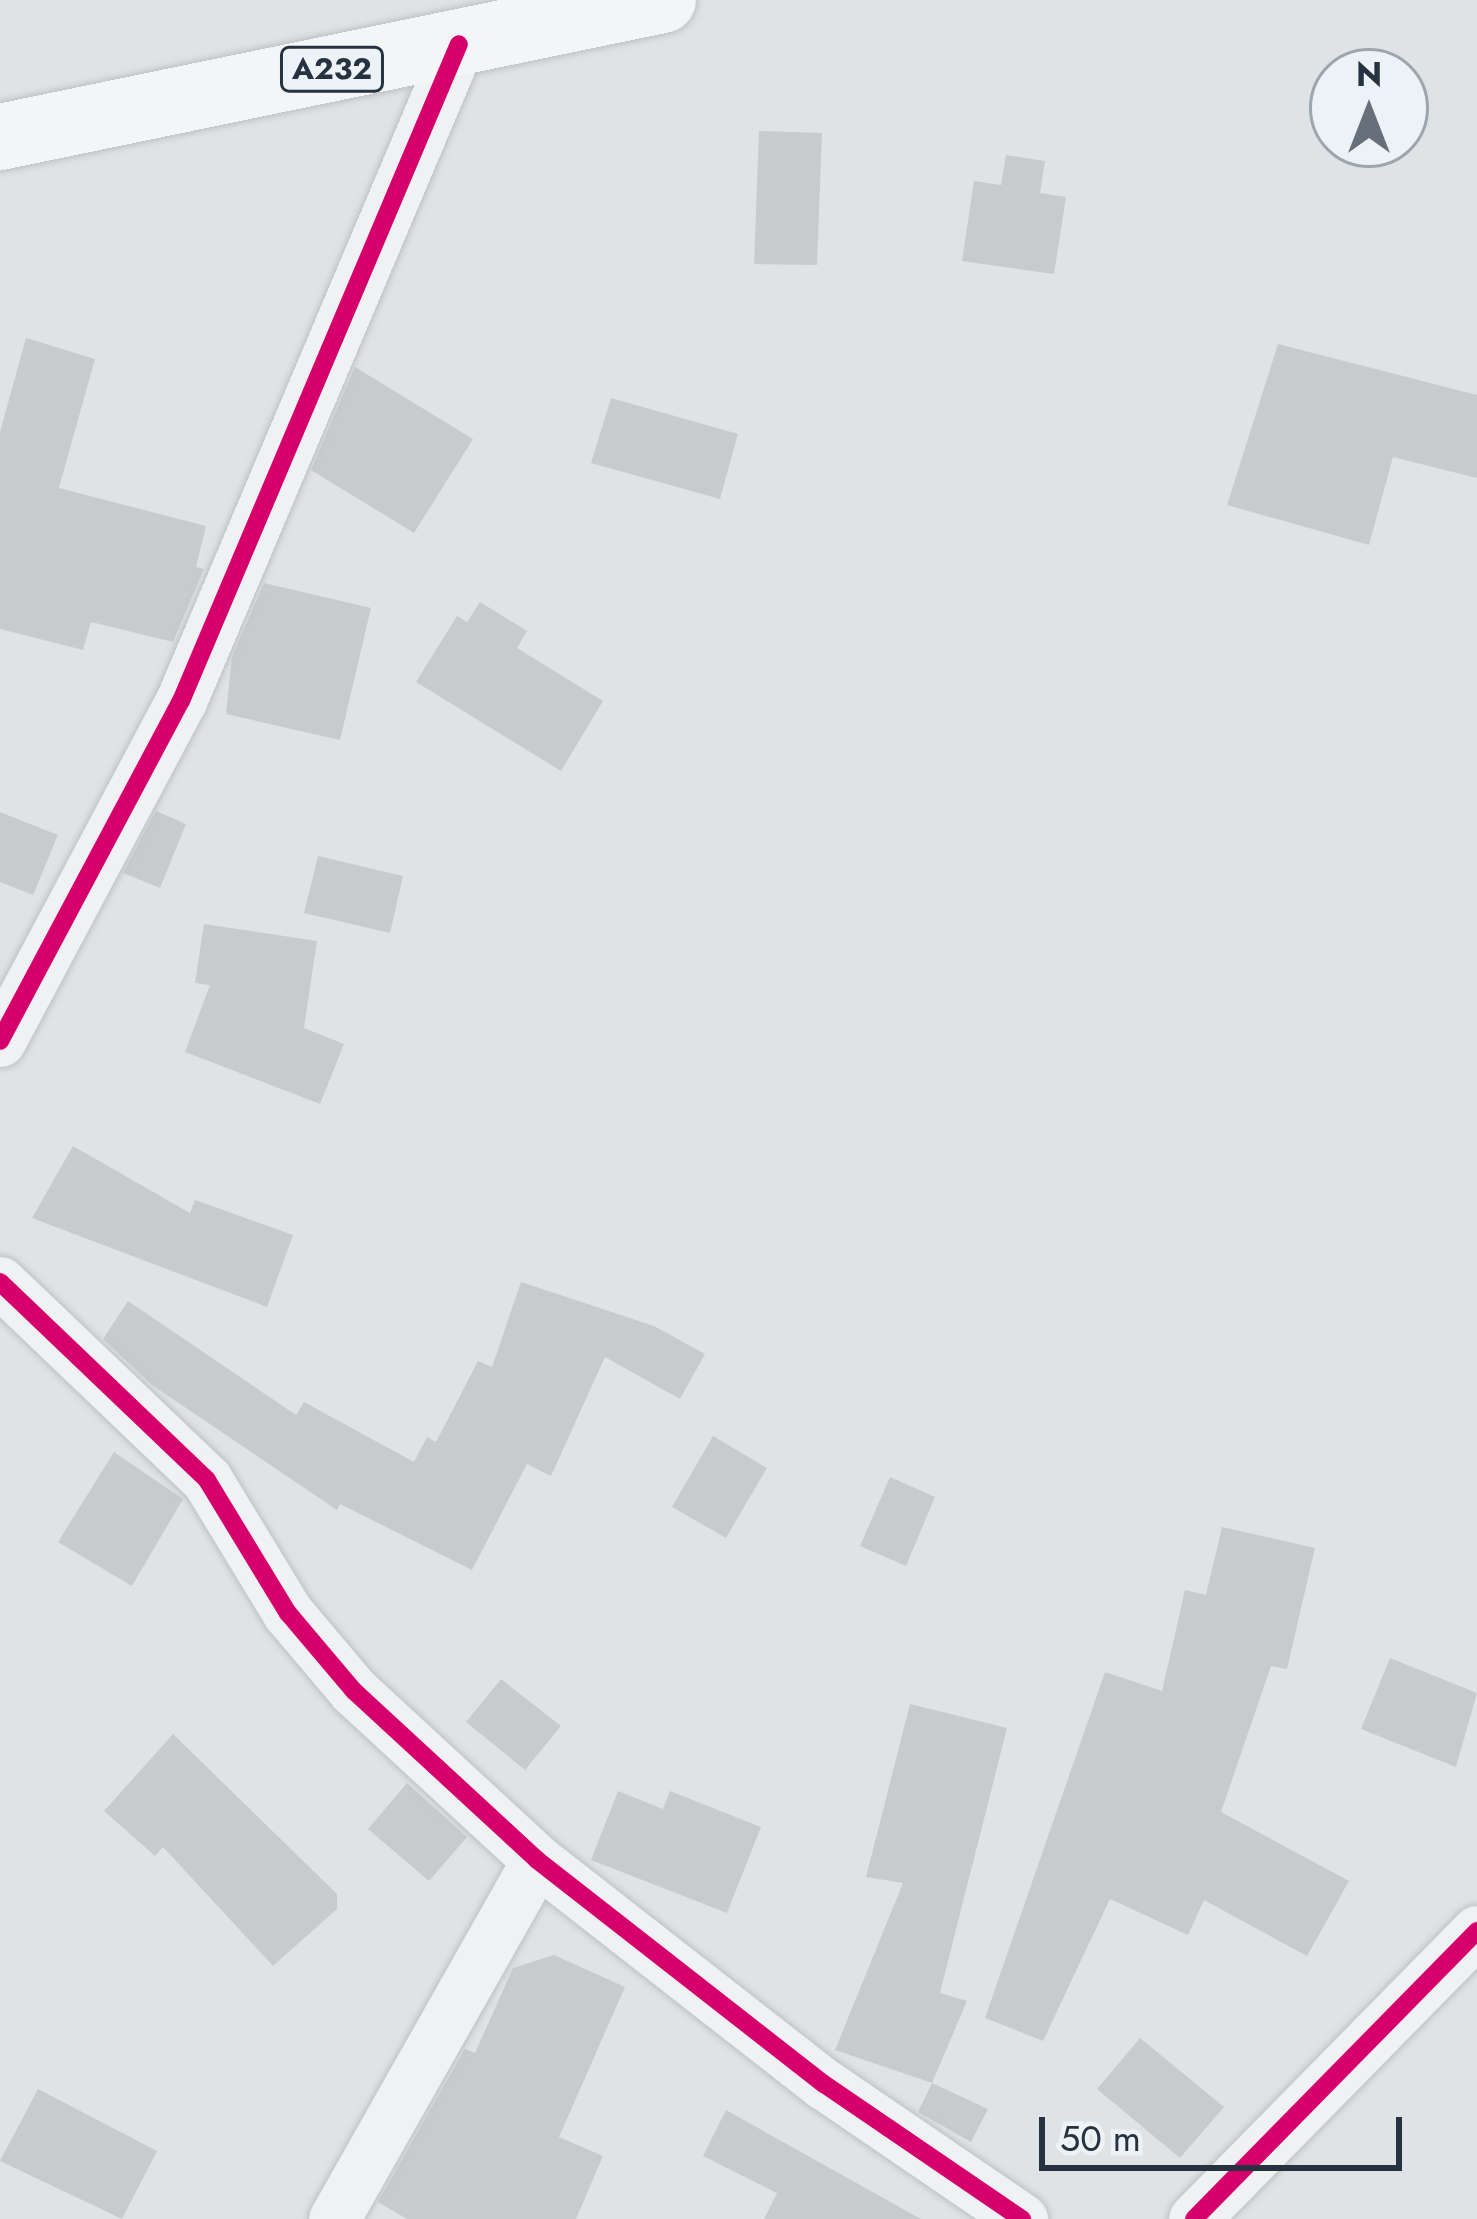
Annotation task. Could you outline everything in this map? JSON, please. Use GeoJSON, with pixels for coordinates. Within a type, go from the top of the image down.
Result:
{"type":"FeatureCollection","features":[{"type":"Feature","properties":{"kind":"main road","name":"A232"},"geometry":{"type":"LineString","coordinates":[[0,136],[663,0]]}},
{"type":"Feature","properties":{"kind":"street"},"geometry":{"type":"LineString","coordinates":[[0,1041],[181,701],[460,44]]}},
{"type":"Feature","properties":{"kind":"street"},"geometry":{"type":"LineString","coordinates":[[0,1282],[207,1480],[288,1613],[354,1691],[538,1860],[824,2084],[1022,2219]]}},
{"type":"Feature","properties":{"kind":"street"},"geometry":{"type":"LineString","coordinates":[[334,2219],[538,1860]]}},
{"type":"Feature","properties":{"kind":"street"},"geometry":{"type":"LineString","coordinates":[[1194,2219],[1477,1931]]}},
{"type":"Feature","properties":{"kind":"building"},"geometry":{"type":"Polygon","coordinates":[[[759,131],[822,133],[817,265],[754,264],[759,131]]]}},
{"type":"Feature","properties":{"kind":"building"},"geometry":{"type":"Polygon","coordinates":[[[1006,155],[1045,161],[1040,193],[1066,197],[1054,274],[962,261],[974,181],[1001,185],[1006,155]]]}},
{"type":"Feature","properties":{"kind":"building"},"geometry":{"type":"Polygon","coordinates":[[[26,338],[95,359],[59,488],[206,526],[196,567],[204,569],[173,642],[91,622],[83,650],[0,629],[0,432],[26,338]]]}},
{"type":"Feature","properties":{"kind":"building"},"geometry":{"type":"Polygon","coordinates":[[[1278,344],[1477,395],[1477,478],[1393,457],[1369,545],[1227,505],[1278,344]]]}},
{"type":"Feature","properties":{"kind":"building"},"geometry":{"type":"Polygon","coordinates":[[[355,367],[473,439],[414,533],[311,470],[355,367]]]}},
{"type":"Feature","properties":{"kind":"building"},"geometry":{"type":"Polygon","coordinates":[[[611,398],[738,434],[720,499],[591,463],[611,398]]]}},
{"type":"Feature","properties":{"kind":"building"},"geometry":{"type":"Polygon","coordinates":[[[264,583],[371,608],[340,740],[226,714],[232,657],[264,583]]]}},
{"type":"Feature","properties":{"kind":"building"},"geometry":{"type":"Polygon","coordinates":[[[480,602],[527,631],[517,648],[603,701],[561,771],[416,682],[457,616],[467,622],[480,602]]]}},
{"type":"Feature","properties":{"kind":"building"},"geometry":{"type":"Polygon","coordinates":[[[156,811],[186,824],[160,888],[123,873],[156,811]]]}},
{"type":"Feature","properties":{"kind":"building"},"geometry":{"type":"Polygon","coordinates":[[[0,812],[58,835],[33,895],[0,882],[0,812]]]}},
{"type":"Feature","properties":{"kind":"building"},"geometry":{"type":"Polygon","coordinates":[[[318,856],[403,876],[390,933],[304,913],[318,856]]]}},
{"type":"Feature","properties":{"kind":"building"},"geometry":{"type":"Polygon","coordinates":[[[204,924],[317,941],[304,1028],[344,1044],[320,1104],[185,1052],[210,985],[195,983],[204,924]]]}},
{"type":"Feature","properties":{"kind":"building"},"geometry":{"type":"Polygon","coordinates":[[[73,1146],[190,1213],[195,1200],[293,1235],[267,1307],[32,1218],[73,1146]]]}},
{"type":"Feature","properties":{"kind":"building"},"geometry":{"type":"Polygon","coordinates":[[[521,1282],[654,1326],[705,1354],[680,1399],[605,1357],[551,1476],[527,1464],[472,1570],[340,1504],[337,1510],[152,1385],[103,1339],[128,1301],[296,1415],[304,1402],[414,1462],[427,1437],[436,1442],[478,1361],[492,1367],[521,1282]]]}},
{"type":"Feature","properties":{"kind":"building"},"geometry":{"type":"Polygon","coordinates":[[[713,1436],[767,1468],[726,1538],[672,1507],[713,1436]]]}},
{"type":"Feature","properties":{"kind":"building"},"geometry":{"type":"Polygon","coordinates":[[[114,1452],[183,1499],[132,1586],[58,1542],[114,1452]]]}},
{"type":"Feature","properties":{"kind":"building"},"geometry":{"type":"Polygon","coordinates":[[[890,1477],[935,1497],[906,1566],[860,1546],[890,1477]]]}},
{"type":"Feature","properties":{"kind":"building"},"geometry":{"type":"Polygon","coordinates":[[[1222,1527],[1315,1548],[1287,1669],[1271,1666],[1221,1812],[1349,1881],[1307,1956],[1204,1900],[1188,1935],[1110,1899],[1043,2041],[985,2018],[1105,1672],[1162,1691],[1185,1590],[1206,1595],[1222,1527]]]}},
{"type":"Feature","properties":{"kind":"building"},"geometry":{"type":"Polygon","coordinates":[[[1390,1658],[1477,1693],[1456,1767],[1361,1729],[1390,1658]]]}},
{"type":"Feature","properties":{"kind":"building"},"geometry":{"type":"Polygon","coordinates":[[[501,1679],[561,1726],[525,1770],[466,1722],[501,1679]]]}},
{"type":"Feature","properties":{"kind":"building"},"geometry":{"type":"Polygon","coordinates":[[[910,1704],[1007,1728],[940,1993],[967,2001],[932,2083],[835,2050],[903,1883],[866,1877],[910,1704]]]}},
{"type":"Feature","properties":{"kind":"building"},"geometry":{"type":"Polygon","coordinates":[[[173,1734],[337,1894],[337,1909],[273,1966],[163,1847],[155,1856],[104,1811],[173,1734]]]}},
{"type":"Feature","properties":{"kind":"building"},"geometry":{"type":"Polygon","coordinates":[[[407,1783],[467,1837],[429,1881],[368,1829],[407,1783]]]}},
{"type":"Feature","properties":{"kind":"building"},"geometry":{"type":"Polygon","coordinates":[[[618,1791],[663,1809],[670,1791],[761,1827],[727,1913],[591,1860],[618,1791]]]}},
{"type":"Feature","properties":{"kind":"building"},"geometry":{"type":"Polygon","coordinates":[[[554,1955],[625,1987],[559,2137],[603,2156],[576,2219],[407,2219],[378,2202],[465,2049],[475,2053],[513,1968],[554,1955]]]}},
{"type":"Feature","properties":{"kind":"building"},"geometry":{"type":"Polygon","coordinates":[[[1140,2038],[1224,2107],[1180,2158],[1097,2089],[1140,2038]]]}},
{"type":"Feature","properties":{"kind":"building"},"geometry":{"type":"Polygon","coordinates":[[[932,2083],[988,2109],[971,2142],[918,2112],[932,2083]]]}},
{"type":"Feature","properties":{"kind":"building"},"geometry":{"type":"Polygon","coordinates":[[[38,2089],[157,2151],[122,2219],[0,2161],[38,2089]]]}},
{"type":"Feature","properties":{"kind":"building"},"geometry":{"type":"Polygon","coordinates":[[[726,2110],[921,2219],[764,2219],[777,2193],[703,2156],[726,2110]]]}},
{"type":"Feature","properties":{"kind":"cycle path"},"geometry":{"type":"LineString","coordinates":[[0,1041],[181,701],[459,44]]}},
{"type":"Feature","properties":{"kind":"cycle path"},"geometry":{"type":"LineString","coordinates":[[0,1282],[207,1480],[288,1613],[354,1691],[537,1860],[824,2084],[1022,2219]]}},
{"type":"Feature","properties":{"kind":"cycle path"},"geometry":{"type":"LineString","coordinates":[[1194,2219],[1477,1931]]}}]}
